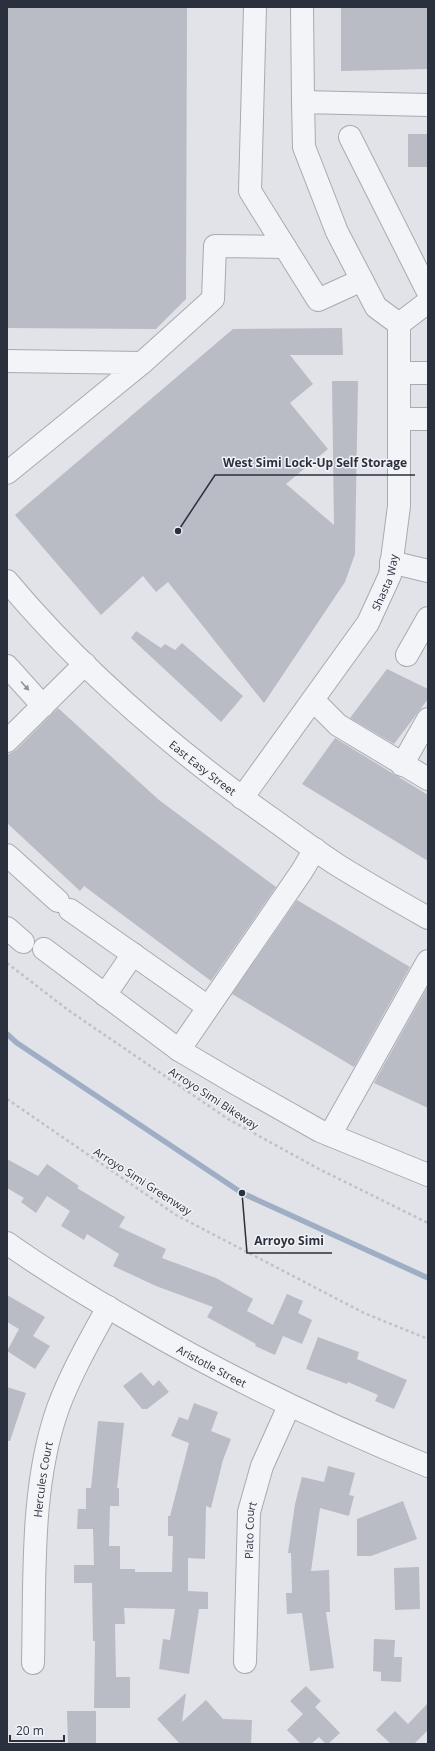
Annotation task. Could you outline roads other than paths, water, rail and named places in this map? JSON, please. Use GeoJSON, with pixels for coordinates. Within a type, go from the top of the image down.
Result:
{"type":"FeatureCollection","features":[{"type":"Feature","properties":{"kind":"street"},"geometry":{"type":"LineString","coordinates":[[255,7],[250,191],[318,300],[362,280]]}},
{"type":"Feature","properties":{"kind":"street"},"geometry":{"type":"LineString","coordinates":[[302,7],[304,147],[337,232],[376,307],[399,324],[428,302]]}},
{"type":"Feature","properties":{"kind":"street"},"geometry":{"type":"LineString","coordinates":[[303,102],[428,105]]}},
{"type":"Feature","properties":{"kind":"street"},"geometry":{"type":"LineString","coordinates":[[350,137],[428,292]]}},
{"type":"Feature","properties":{"kind":"street"},"geometry":{"type":"LineString","coordinates":[[7,473],[142,363],[213,299],[215,246],[285,247]]}},
{"type":"Feature","properties":{"kind":"street","name":"Shasta Way"},"geometry":{"type":"LineString","coordinates":[[242,798],[368,623],[390,575],[399,506],[399,324]]}},
{"type":"Feature","properties":{"kind":"street"},"geometry":{"type":"LineString","coordinates":[[7,361],[142,363]]}},
{"type":"Feature","properties":{"kind":"street"},"geometry":{"type":"LineString","coordinates":[[399,373],[428,372]]}},
{"type":"Feature","properties":{"kind":"street"},"geometry":{"type":"LineString","coordinates":[[399,419],[428,419]]}},
{"type":"Feature","properties":{"kind":"street"},"geometry":{"type":"LineString","coordinates":[[391,562],[428,571]]}},
{"type":"Feature","properties":{"kind":"street","name":"East Easy Street"},"geometry":{"type":"LineString","coordinates":[[7,581],[26,604],[85,664],[132,709],[180,750],[242,798],[338,866],[428,918]]}},
{"type":"Feature","properties":{"kind":"street"},"geometry":{"type":"LineString","coordinates":[[407,655],[428,618]]}},
{"type":"Feature","properties":{"kind":"street"},"geometry":{"type":"LineString","coordinates":[[7,741],[85,664]]}},
{"type":"Feature","properties":{"kind":"street"},"geometry":{"type":"LineString","coordinates":[[7,666],[43,706]]}},
{"type":"Feature","properties":{"kind":"street"},"geometry":{"type":"LineString","coordinates":[[313,700],[338,725],[402,765],[428,779]]}},
{"type":"Feature","properties":{"kind":"street"},"geometry":{"type":"LineString","coordinates":[[402,765],[428,719]]}},
{"type":"Feature","properties":{"kind":"street"},"geometry":{"type":"LineString","coordinates":[[179,1050],[302,871],[315,849]]}},
{"type":"Feature","properties":{"kind":"street"},"geometry":{"type":"LineString","coordinates":[[7,855],[64,906],[208,1007]]}},
{"type":"Feature","properties":{"kind":"street"},"geometry":{"type":"LineString","coordinates":[[7,928],[23,942]]}},
{"type":"Feature","properties":{"kind":"street"},"geometry":{"type":"LineString","coordinates":[[44,949],[179,1050],[235,1083],[330,1135],[428,1175]]}},
{"type":"Feature","properties":{"kind":"street"},"geometry":{"type":"LineString","coordinates":[[105,995],[133,954]]}},
{"type":"Feature","properties":{"kind":"street"},"geometry":{"type":"LineString","coordinates":[[330,1135],[428,961]]}},
{"type":"Feature","properties":{"kind":"street","name":"Aristotle Street"},"geometry":{"type":"LineString","coordinates":[[7,1243],[108,1307],[203,1363],[289,1406],[374,1444],[428,1466]]}},
{"type":"Feature","properties":{"kind":"street","name":"Hercules Court"},"geometry":{"type":"LineString","coordinates":[[33,1663],[37,1509],[46,1456],[58,1409],[79,1360],[108,1307]]}},
{"type":"Feature","properties":{"kind":"street","name":"Plato Court"},"geometry":{"type":"LineString","coordinates":[[245,1662],[249,1512],[262,1466],[289,1406]]}},
{"type":"Feature","properties":{"kind":"waterway"},"geometry":{"type":"LineString","coordinates":[[7,1034],[17,1043],[242,1193],[428,1278]]}},
{"type":"Feature","properties":{"kind":"place","name":"West Simi Lock-Up Self Storage"},"geometry":{"type":"Point","coordinates":[178,531]}},
{"type":"Feature","properties":{"kind":"place","name":"Arroyo Simi"},"geometry":{"type":"Point","coordinates":[242,1193]}}]}
